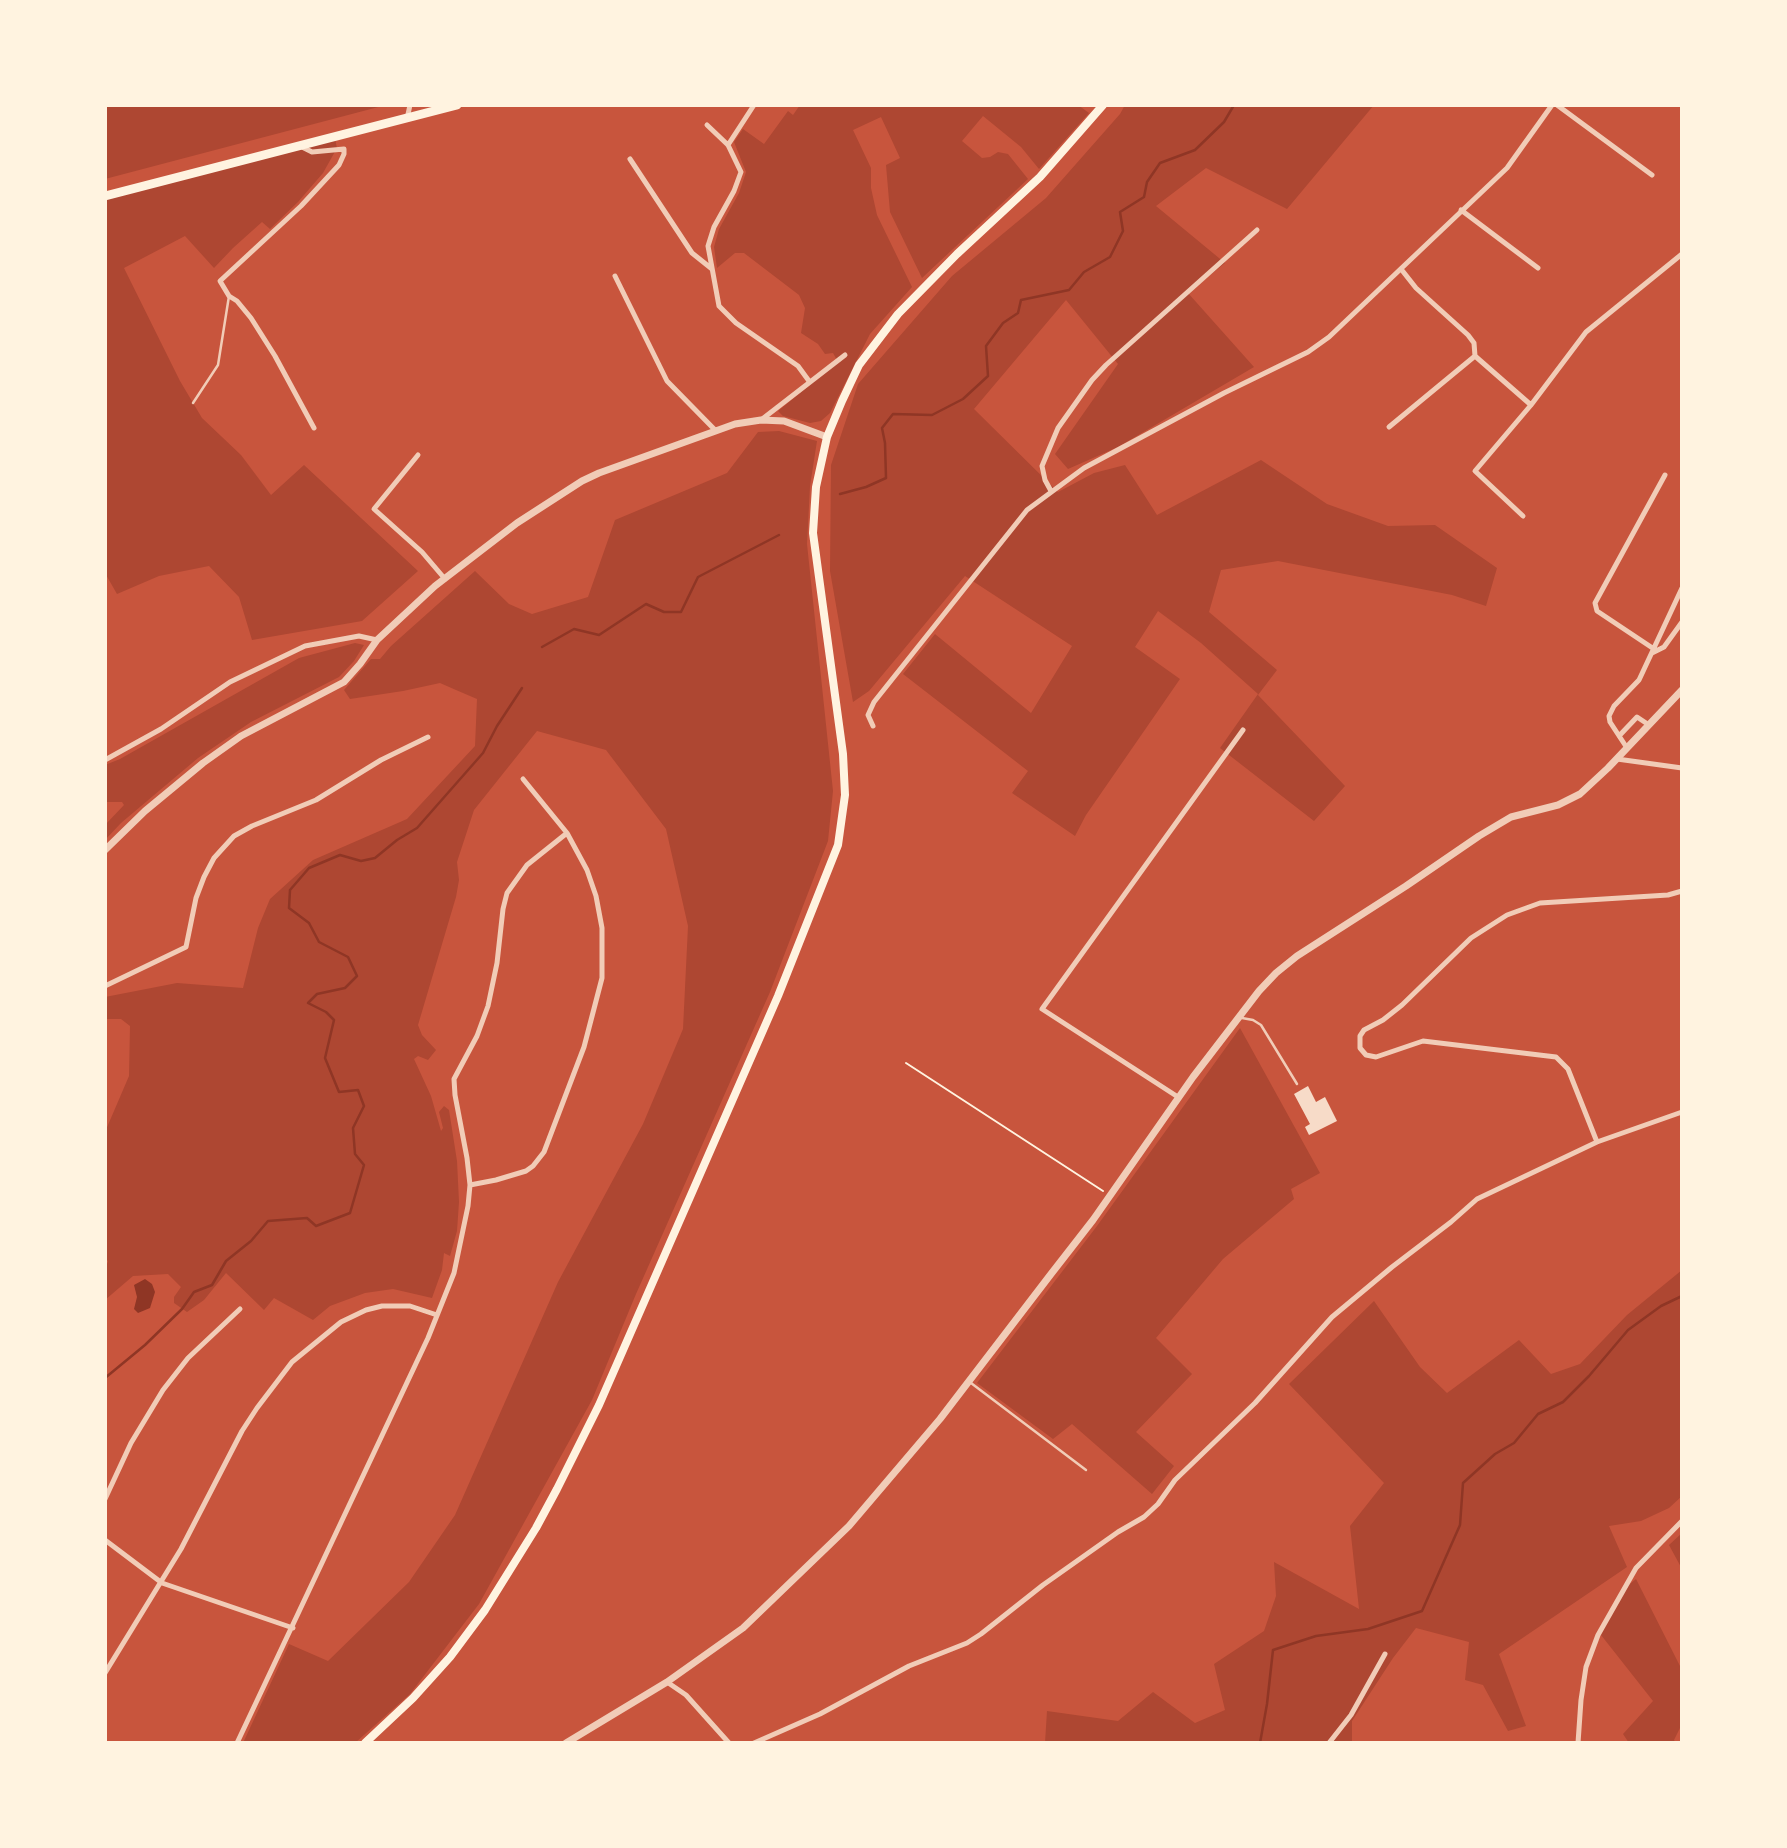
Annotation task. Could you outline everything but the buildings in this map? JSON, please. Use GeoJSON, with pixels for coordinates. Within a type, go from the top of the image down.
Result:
{"type":"FeatureCollection","features":[{"type":"Feature","properties":{"kind":"main road"},"geometry":{"type":"LineString","coordinates":[[105,197],[457,105]]}},
{"type":"Feature","properties":{"kind":"main road"},"geometry":{"type":"LineString","coordinates":[[365,1743],[413,1698],[450,1657],[485,1610],[557,1489],[599,1405],[778,996],[838,845],[845,795],[843,754],[813,533],[816,487],[827,437],[859,365],[883,332],[957,254],[1040,177],[1103,105]]}},
{"type":"Feature","properties":{"kind":"street"},"geometry":{"type":"LineString","coordinates":[[407,118],[410,105]]}},
{"type":"Feature","properties":{"kind":"street"},"geometry":{"type":"LineString","coordinates":[[728,145],[754,105]]}},
{"type":"Feature","properties":{"kind":"street"},"geometry":{"type":"LineString","coordinates":[[873,726],[868,715],[874,702],[1027,510],[1084,468],[1224,393],[1308,352],[1329,337],[1507,168],[1552,105]]}},
{"type":"Feature","properties":{"kind":"street"},"geometry":{"type":"LineString","coordinates":[[1557,105],[1652,175]]}},
{"type":"Feature","properties":{"kind":"street"},"geometry":{"type":"LineString","coordinates":[[707,125],[728,145],[740,172],[734,191],[713,227],[708,246],[719,306],[789,358],[809,382]]}},
{"type":"Feature","properties":{"kind":"street"},"geometry":{"type":"LineString","coordinates":[[299,145],[303,150],[312,152],[344,149],[344,154],[339,165],[301,206],[220,281],[229,296],[237,301],[251,318],[314,428]]}},
{"type":"Feature","properties":{"kind":"street"},"geometry":{"type":"LineString","coordinates":[[629,159],[692,253],[712,269]]}},
{"type":"Feature","properties":{"kind":"street"},"geometry":{"type":"LineString","coordinates":[[1461,210],[1538,268]]}},
{"type":"Feature","properties":{"kind":"street"},"geometry":{"type":"LineString","coordinates":[[1051,491],[1042,466],[1058,428],[1092,380],[1257,230]]}},
{"type":"Feature","properties":{"kind":"street"},"geometry":{"type":"LineString","coordinates":[[1523,516],[1475,471],[1531,405],[1586,332],[1682,254]]}},
{"type":"Feature","properties":{"kind":"street"},"geometry":{"type":"LineString","coordinates":[[1401,269],[1416,288],[1468,335],[1474,343],[1475,356],[1531,405]]}},
{"type":"Feature","properties":{"kind":"street"},"geometry":{"type":"LineString","coordinates":[[615,276],[667,381],[716,431]]}},
{"type":"Feature","properties":{"kind":"street"},"geometry":{"type":"LineString","coordinates":[[761,420],[845,355]]}},
{"type":"Feature","properties":{"kind":"street"},"geometry":{"type":"LineString","coordinates":[[1389,427],[1475,356]]}},
{"type":"Feature","properties":{"kind":"street"},"geometry":{"type":"LineString","coordinates":[[105,850],[135,819],[222,749],[255,727],[344,682],[377,640],[445,579],[517,523],[582,481],[735,424],[761,420],[796,424],[827,437]]}},
{"type":"Feature","properties":{"kind":"street"},"geometry":{"type":"LineString","coordinates":[[418,455],[374,509],[422,552],[445,579]]}},
{"type":"Feature","properties":{"kind":"street"},"geometry":{"type":"LineString","coordinates":[[1653,651],[1597,611],[1595,603],[1665,475]]}},
{"type":"Feature","properties":{"kind":"street"},"geometry":{"type":"LineString","coordinates":[[1627,748],[1609,716],[1614,706],[1639,680],[1682,588]]}},
{"type":"Feature","properties":{"kind":"street"},"geometry":{"type":"LineString","coordinates":[[1653,651],[1664,648],[1682,622]]}},
{"type":"Feature","properties":{"kind":"street"},"geometry":{"type":"LineString","coordinates":[[105,760],[161,729],[230,682],[305,646],[359,636],[377,640]]}},
{"type":"Feature","properties":{"kind":"street"},"geometry":{"type":"LineString","coordinates":[[566,1743],[667,1682],[743,1628],[849,1526],[940,1419],[1110,1195],[1178,1097],[1276,973],[1297,956],[1511,817],[1558,805],[1580,794],[1682,690]]}},
{"type":"Feature","properties":{"kind":"street"},"geometry":{"type":"LineString","coordinates":[[1619,736],[1637,717],[1649,725]]}},
{"type":"Feature","properties":{"kind":"street"},"geometry":{"type":"LineString","coordinates":[[1178,1097],[1042,1009],[1243,730]]}},
{"type":"Feature","properties":{"kind":"street"},"geometry":{"type":"LineString","coordinates":[[105,986],[186,947],[196,898],[204,877],[214,858],[234,836],[252,825],[316,800],[353,775],[428,737]]}},
{"type":"Feature","properties":{"kind":"street"},"geometry":{"type":"LineString","coordinates":[[1616,760],[1682,768]]}},
{"type":"Feature","properties":{"kind":"street"},"geometry":{"type":"LineString","coordinates":[[470,1185],[513,1176],[526,1171],[540,1159],[584,1047],[602,978],[602,928],[596,896],[587,870],[567,832],[523,779]]}},
{"type":"Feature","properties":{"kind":"street"},"geometry":{"type":"LineString","coordinates":[[237,1743],[293,1628],[454,1273],[470,1185],[454,1079],[477,1036],[488,1006],[507,893],[527,865],[567,832]]}},
{"type":"Feature","properties":{"kind":"street"},"geometry":{"type":"LineString","coordinates":[[1597,1142],[1568,1069],[1556,1057],[1423,1041],[1376,1057],[1366,1055],[1360,1048],[1360,1036],[1364,1030],[1402,1005],[1471,938],[1507,915],[1547,902],[1682,891]]}},
{"type":"Feature","properties":{"kind":"street"},"geometry":{"type":"LineString","coordinates":[[754,1743],[830,1709],[909,1666],[967,1643],[1043,1585],[1144,1517],[1158,1504],[1175,1480],[1255,1403],[1332,1317],[1477,1199],[1597,1142],[1682,1112]]}},
{"type":"Feature","properties":{"kind":"street"},"geometry":{"type":"LineString","coordinates":[[105,1673],[162,1583],[242,1431],[292,1362],[341,1322],[366,1310],[410,1307],[437,1315]]}},
{"type":"Feature","properties":{"kind":"street"},"geometry":{"type":"LineString","coordinates":[[105,1499],[131,1443],[163,1390],[188,1358],[240,1310]]}},
{"type":"Feature","properties":{"kind":"street"},"geometry":{"type":"LineString","coordinates":[[1578,1743],[1586,1667],[1598,1635],[1636,1568],[1682,1521]]}},
{"type":"Feature","properties":{"kind":"street"},"geometry":{"type":"LineString","coordinates":[[105,1540],[162,1583],[293,1628]]}},
{"type":"Feature","properties":{"kind":"street"},"geometry":{"type":"LineString","coordinates":[[1329,1743],[1351,1715],[1385,1654]]}},
{"type":"Feature","properties":{"kind":"street"},"geometry":{"type":"LineString","coordinates":[[667,1682],[686,1695],[729,1743]]}},
{"type":"Feature","properties":{"kind":"lane"},"geometry":{"type":"LineString","coordinates":[[193,402],[218,365],[229,296]]}},
{"type":"Feature","properties":{"kind":"lane"},"geometry":{"type":"LineString","coordinates":[[1239,1017],[1261,1025],[1297,1084]]}},
{"type":"Feature","properties":{"kind":"lane"},"geometry":{"type":"LineString","coordinates":[[969,1381],[1086,1470]]}},
{"type":"Feature","properties":{"kind":"path"},"geometry":{"type":"LineString","coordinates":[[906,1063],[1110,1195]]}},
{"type":"Feature","properties":{"kind":"shaded area"},"geometry":{"type":"Polygon","coordinates":[[[105,105],[386,105],[105,179],[105,105]]]}},
{"type":"Feature","properties":{"kind":"shaded area"},"geometry":{"type":"Polygon","coordinates":[[[800,105],[1078,105],[1089,113],[1039,169],[1021,147],[983,116],[962,141],[982,158],[998,152],[1008,154],[1028,179],[922,278],[890,212],[886,165],[900,158],[881,117],[853,130],[871,168],[871,188],[877,215],[912,287],[870,334],[830,413],[821,421],[810,423],[783,416],[778,411],[838,362],[833,353],[825,354],[818,344],[801,333],[805,308],[799,295],[744,253],[735,253],[717,268],[714,247],[719,229],[739,193],[746,172],[734,142],[743,129],[764,144],[788,111],[793,115],[800,105]]]}},
{"type":"Feature","properties":{"kind":"shaded area"},"geometry":{"type":"Polygon","coordinates":[[[1125,105],[1374,105],[1287,209],[1206,168],[1156,206],[1225,263],[1188,293],[1254,367],[1118,447],[1068,469],[1055,454],[1118,364],[1066,300],[974,409],[1058,492],[1094,473],[1125,465],[1157,515],[1261,460],[1327,504],[1388,526],[1435,525],[1497,568],[1486,606],[1452,595],[1278,561],[1221,570],[1209,612],[1277,670],[1258,695],[1345,786],[1314,821],[1220,748],[1258,694],[1201,643],[1158,611],[1135,647],[1180,679],[1086,815],[1075,836],[1012,793],[1028,771],[903,674],[935,634],[1031,713],[1072,646],[965,576],[869,691],[853,702],[830,571],[831,465],[858,384],[952,276],[1046,198],[1125,105]]]}},
{"type":"Feature","properties":{"kind":"shaded area"},"geometry":{"type":"Polygon","coordinates":[[[335,139],[337,148],[323,173],[298,202],[270,229],[262,222],[214,268],[185,236],[124,268],[180,381],[202,418],[241,455],[271,495],[304,465],[418,571],[362,621],[252,640],[239,597],[209,566],[159,576],[117,594],[105,573],[105,199],[335,139]]]}},
{"type":"Feature","properties":{"kind":"shaded area"},"geometry":{"type":"Polygon","coordinates":[[[779,431],[817,441],[810,486],[807,544],[833,791],[828,841],[770,992],[592,1400],[479,1604],[410,1694],[355,1743],[243,1743],[289,1644],[328,1661],[409,1582],[455,1515],[558,1282],[643,1124],[683,1029],[688,926],[666,829],[606,750],[537,731],[474,810],[457,862],[459,880],[456,897],[418,1025],[422,1035],[436,1050],[428,1060],[418,1056],[414,1059],[431,1096],[441,1131],[443,1128],[439,1112],[444,1106],[449,1110],[457,1161],[457,1231],[450,1256],[444,1253],[442,1270],[432,1298],[393,1289],[365,1293],[330,1306],[313,1320],[274,1298],[264,1310],[226,1273],[204,1300],[187,1312],[174,1303],[174,1297],[181,1287],[168,1274],[133,1276],[105,1300],[105,1270],[108,1261],[105,1258],[105,1132],[129,1076],[130,1026],[121,1019],[105,1019],[105,997],[177,983],[243,988],[258,928],[270,899],[313,860],[407,819],[475,746],[477,699],[440,683],[350,699],[344,690],[371,659],[380,659],[475,571],[509,604],[532,614],[588,597],[615,520],[727,473],[758,432],[779,431]]]}},
{"type":"Feature","properties":{"kind":"shaded area"},"geometry":{"type":"Polygon","coordinates":[[[355,643],[364,645],[339,677],[251,722],[198,758],[121,823],[105,840],[105,825],[124,805],[122,802],[107,802],[105,798],[105,765],[299,658],[355,643]]]}},
{"type":"Feature","properties":{"kind":"shaded area"},"geometry":{"type":"Polygon","coordinates":[[[1240,1028],[1320,1173],[1291,1189],[1294,1199],[1223,1259],[1156,1338],[1192,1374],[1136,1432],[1174,1466],[1152,1494],[1072,1424],[1053,1439],[977,1383],[1097,1226],[1240,1028]]]}},
{"type":"Feature","properties":{"kind":"shaded area"},"geometry":{"type":"Polygon","coordinates":[[[1682,1270],[1682,1496],[1669,1508],[1641,1521],[1609,1526],[1627,1567],[1499,1654],[1526,1726],[1508,1731],[1483,1685],[1465,1680],[1469,1642],[1416,1628],[1352,1721],[1352,1743],[1045,1743],[1047,1711],[1118,1721],[1153,1692],[1195,1723],[1225,1710],[1214,1664],[1264,1631],[1276,1596],[1274,1562],[1359,1609],[1350,1526],[1384,1483],[1289,1384],[1374,1301],[1420,1367],[1447,1393],[1519,1340],[1551,1374],[1580,1364],[1627,1315],[1682,1270]]]}},
{"type":"Feature","properties":{"kind":"shaded area"},"geometry":{"type":"Polygon","coordinates":[[[145,1279],[152,1284],[155,1292],[150,1308],[138,1313],[134,1309],[137,1297],[134,1285],[145,1279]]]}},
{"type":"Feature","properties":{"kind":"shaded area"},"geometry":{"type":"Polygon","coordinates":[[[1682,1533],[1682,1569],[1669,1545],[1682,1533]]]}},
{"type":"Feature","properties":{"kind":"shaded area"},"geometry":{"type":"Polygon","coordinates":[[[1636,1579],[1682,1670],[1682,1724],[1674,1740],[1676,1743],[1629,1743],[1623,1734],[1653,1701],[1601,1635],[1620,1592],[1636,1579]]]}},
{"type":"Feature","properties":{"kind":"waterway"},"geometry":{"type":"LineString","coordinates":[[840,494],[886,478],[882,428],[893,414],[932,415],[963,399],[988,376],[986,346],[1003,323],[1018,313],[1021,300],[1069,290],[1084,272],[1110,257],[1123,231],[1120,212],[1144,197],[1147,182],[1160,163],[1195,150],[1224,122],[1234,105]]}},
{"type":"Feature","properties":{"kind":"waterway"},"geometry":{"type":"LineString","coordinates":[[542,647],[574,629],[599,635],[646,604],[664,612],[681,612],[698,577],[779,535]]}},
{"type":"Feature","properties":{"kind":"waterway"},"geometry":{"type":"LineString","coordinates":[[105,1378],[145,1345],[182,1309],[194,1292],[212,1285],[226,1261],[251,1241],[268,1221],[307,1218],[316,1226],[350,1213],[364,1165],[355,1154],[353,1128],[364,1106],[358,1090],[339,1092],[325,1058],[334,1020],[326,1012],[308,1003],[317,994],[345,988],[357,976],[348,957],[319,942],[309,923],[289,908],[290,890],[309,868],[340,855],[361,861],[375,858],[417,828],[483,753],[522,688]]}},
{"type":"Feature","properties":{"kind":"waterway"},"geometry":{"type":"LineString","coordinates":[[1260,1743],[1273,1650],[1316,1636],[1368,1629],[1422,1611],[1460,1525],[1463,1483],[1495,1454],[1514,1443],[1538,1414],[1563,1402],[1628,1330],[1661,1306],[1682,1296]]}}]}
